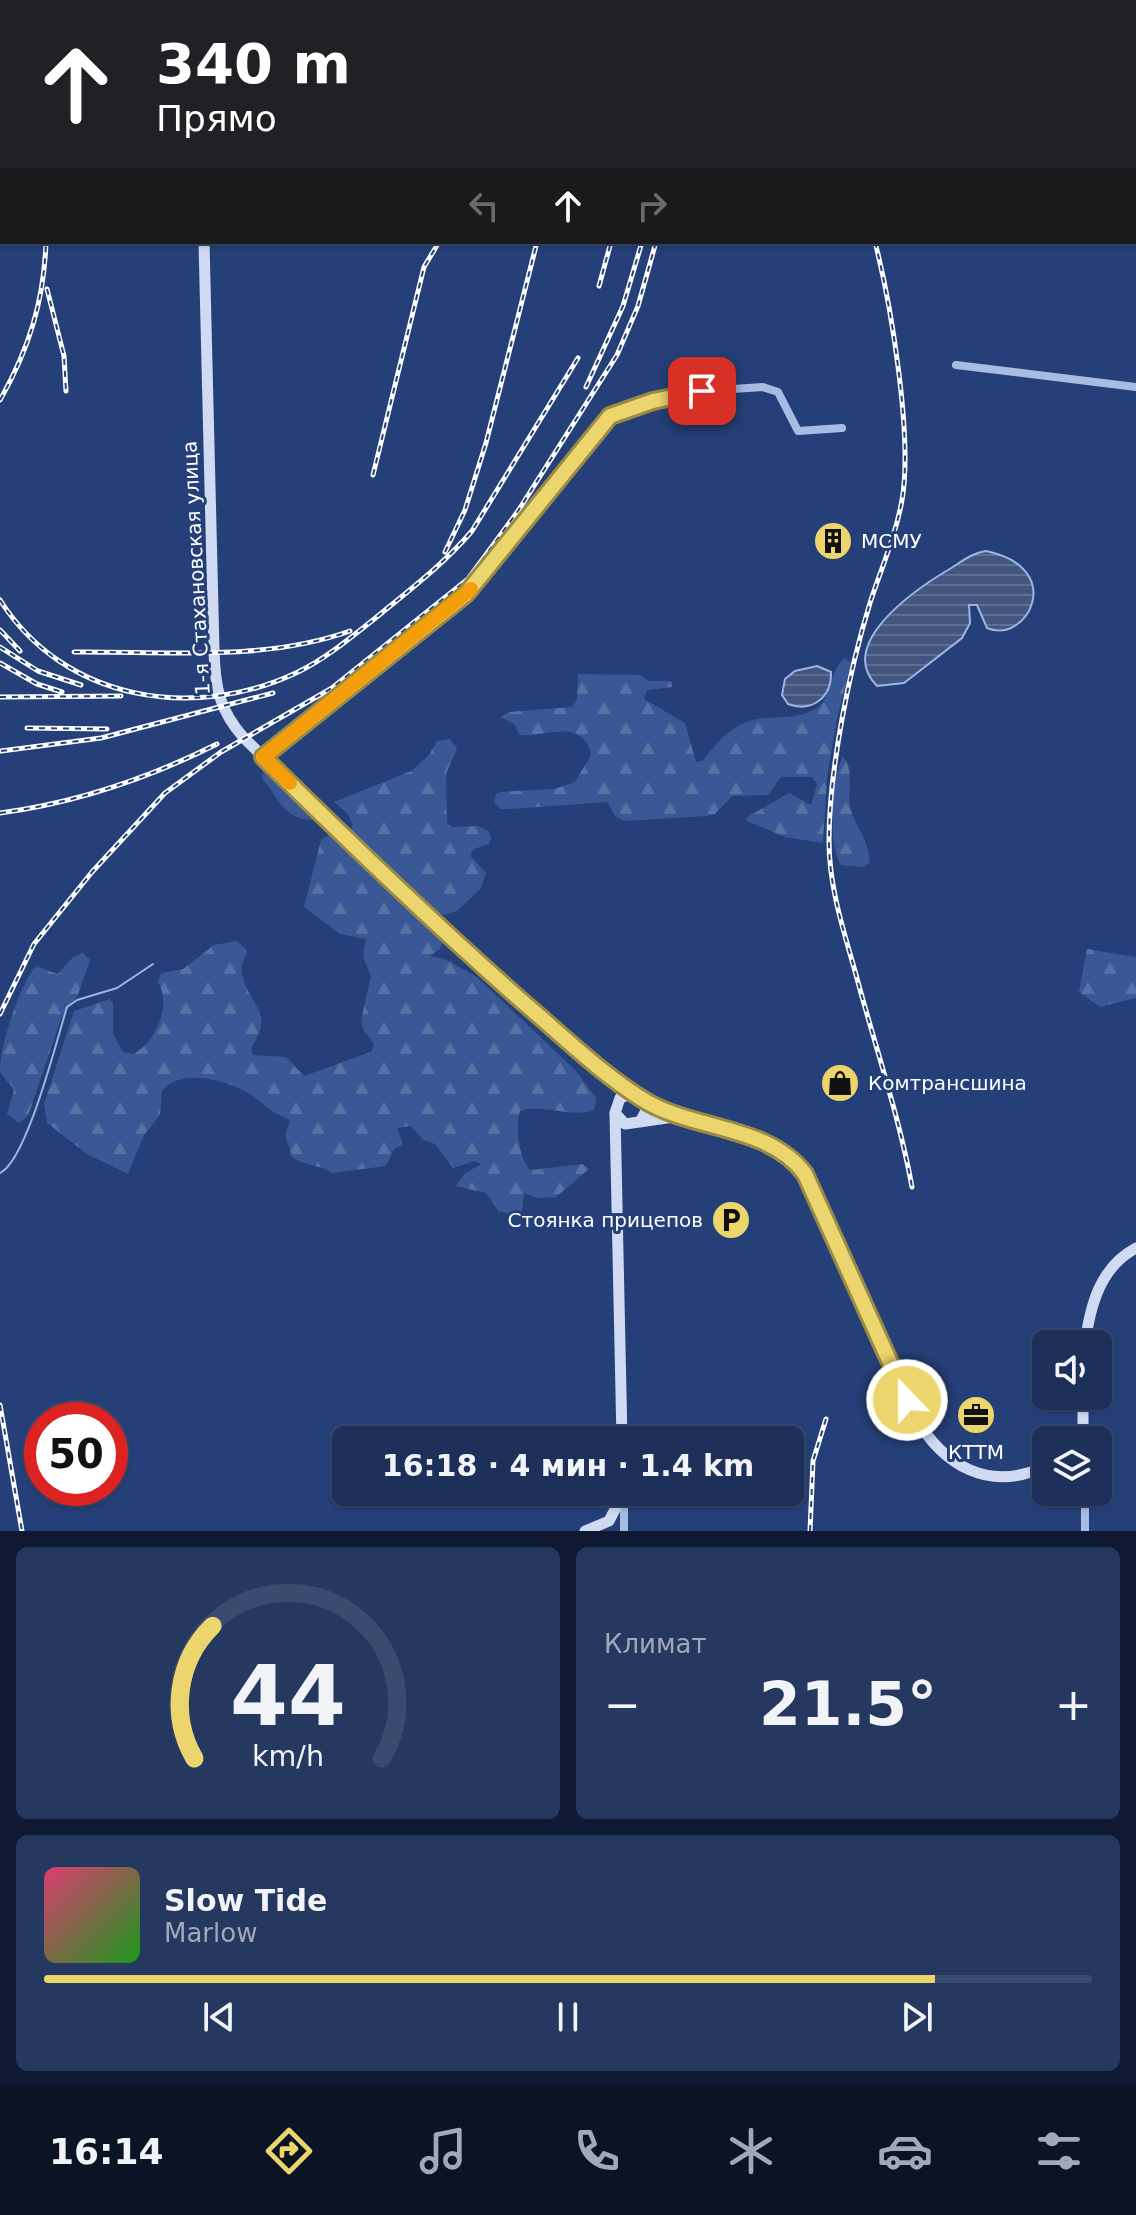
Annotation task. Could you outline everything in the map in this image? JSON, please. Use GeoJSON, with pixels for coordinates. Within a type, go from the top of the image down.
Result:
{"type":"FeatureCollection","features":[{"type":"Feature","properties":{"kind":"main road","name":"1-я Стахановская улица"},"geometry":{"type":"LineString","coordinates":[[204,244],[216,689],[226,715],[263,757],[428,918],[597,1066],[639,1097],[686,1118]]}},
{"type":"Feature","properties":{"kind":"main road"},"geometry":{"type":"LineString","coordinates":[[597,1066],[609,1086],[615,1111],[622,1426]]}},
{"type":"Feature","properties":{"kind":"main road"},"geometry":{"type":"LineString","coordinates":[[615,1111],[623,1096],[639,1097],[646,1111],[624,1141],[618,1160]]}},
{"type":"Feature","properties":{"kind":"main road"},"geometry":{"type":"LineString","coordinates":[[615,1111],[625,1124],[652,1118],[686,1118],[762,1142],[797,1163],[812,1188],[927,1438],[956,1465],[994,1476],[1018,1475],[1032,1470]]}},
{"type":"Feature","properties":{"kind":"main road"},"geometry":{"type":"LineString","coordinates":[[1087,1330],[1091,1308],[1104,1276],[1119,1259],[1136,1248]]}},
{"type":"Feature","properties":{"kind":"main road"},"geometry":{"type":"LineString","coordinates":[[585,1531],[609,1521],[617,1506]]}},
{"type":"Feature","properties":{"kind":"street"},"geometry":{"type":"LineString","coordinates":[[956,365],[1136,387]]}},
{"type":"Feature","properties":{"kind":"street"},"geometry":{"type":"LineString","coordinates":[[263,757],[466,594],[610,416],[653,401],[702,391],[763,387],[778,392],[798,431],[842,428]]}},
{"type":"Feature","properties":{"kind":"street"},"geometry":{"type":"LineString","coordinates":[[624,1506],[624,1531]]}},
{"type":"Feature","properties":{"kind":"street"},"geometry":{"type":"LineString","coordinates":[[1085,1506],[1085,1531]]}},
{"type":"Feature","properties":{"kind":"green space"},"geometry":{"type":"Polygon","coordinates":[[[845,658],[851,663],[827,777],[823,843],[785,837],[747,821],[747,817],[789,793],[811,805],[817,785],[812,777],[781,777],[768,795],[732,796],[715,814],[707,816],[624,821],[615,816],[607,802],[501,809],[494,802],[496,794],[501,792],[554,789],[575,782],[591,755],[587,743],[580,736],[571,732],[520,735],[514,724],[500,717],[509,712],[572,707],[577,699],[578,674],[640,675],[650,681],[672,681],[672,687],[647,690],[644,699],[685,723],[696,762],[703,761],[719,741],[748,721],[796,716],[818,707],[826,696],[836,669],[845,658]]]}},
{"type":"Feature","properties":{"kind":"green space"},"geometry":{"type":"Polygon","coordinates":[[[450,739],[457,749],[446,774],[447,823],[453,827],[478,826],[489,831],[491,838],[489,844],[474,849],[470,855],[486,873],[481,888],[457,911],[445,915],[425,910],[350,837],[348,831],[353,825],[348,814],[334,802],[411,771],[429,755],[437,741],[450,739]]]}},
{"type":"Feature","properties":{"kind":"green space"},"geometry":{"type":"Polygon","coordinates":[[[843,757],[850,774],[850,807],[869,853],[870,862],[863,867],[841,865],[834,843],[834,794],[843,757]]]}},
{"type":"Feature","properties":{"kind":"green space"},"geometry":{"type":"Polygon","coordinates":[[[264,770],[303,803],[315,820],[296,817],[283,807],[262,778],[264,770]]]}},
{"type":"Feature","properties":{"kind":"green space"},"geometry":{"type":"Polygon","coordinates":[[[332,833],[444,938],[440,949],[430,956],[445,959],[477,977],[575,1070],[596,1098],[594,1110],[586,1112],[520,1111],[519,1142],[530,1170],[583,1164],[589,1169],[556,1197],[537,1198],[524,1193],[521,1218],[499,1211],[486,1193],[456,1186],[464,1174],[481,1164],[475,1161],[453,1168],[435,1144],[423,1140],[411,1126],[397,1128],[403,1144],[394,1149],[386,1166],[332,1173],[292,1157],[285,1135],[290,1122],[287,1118],[241,1089],[204,1078],[180,1079],[162,1091],[160,1115],[144,1135],[128,1174],[87,1154],[47,1123],[44,1104],[74,1011],[110,999],[113,1003],[113,1034],[123,1052],[133,1054],[149,1041],[159,1022],[163,1001],[158,982],[161,973],[183,969],[214,945],[237,941],[247,950],[242,975],[261,1018],[258,1036],[251,1048],[253,1055],[286,1057],[304,1076],[371,1052],[374,1044],[363,1029],[361,1020],[371,976],[363,957],[366,939],[340,934],[304,907],[321,840],[332,833]]]}},
{"type":"Feature","properties":{"kind":"green space"},"geometry":{"type":"Polygon","coordinates":[[[1087,949],[1136,957],[1136,998],[1100,1007],[1079,992],[1087,949]]]}},
{"type":"Feature","properties":{"kind":"green space"},"geometry":{"type":"Polygon","coordinates":[[[83,953],[90,960],[78,995],[62,1016],[28,1116],[19,1123],[7,1114],[14,1090],[0,1069],[3,1045],[18,1000],[36,966],[58,974],[73,957],[83,953]]]}},
{"type":"Feature","properties":{"kind":"shaded area"},"geometry":{"type":"Polygon","coordinates":[[[986,551],[1011,560],[1026,573],[1033,587],[1032,602],[1026,616],[1015,626],[1002,630],[987,628],[977,605],[969,605],[970,623],[962,638],[904,683],[877,686],[867,670],[866,653],[885,619],[934,579],[971,556],[986,551]]]}},
{"type":"Feature","properties":{"kind":"shaded area"},"geometry":{"type":"Polygon","coordinates":[[[817,666],[831,672],[824,695],[819,701],[805,706],[788,704],[782,695],[785,679],[795,671],[817,666]]]}},
{"type":"Feature","properties":{"kind":"waterway"},"geometry":{"type":"LineString","coordinates":[[0,1173],[10,1163],[30,1123],[67,1007],[77,1000],[117,988],[153,964]]}},
{"type":"Feature","properties":{"kind":"railway"},"geometry":{"type":"LineString","coordinates":[[0,400],[33,324],[42,284],[46,244]]}},
{"type":"Feature","properties":{"kind":"railway"},"geometry":{"type":"LineString","coordinates":[[373,475],[424,267],[438,244]]}},
{"type":"Feature","properties":{"kind":"railway"},"geometry":{"type":"LineString","coordinates":[[445,552],[465,510],[486,443],[536,244]]}},
{"type":"Feature","properties":{"kind":"railway"},"geometry":{"type":"LineString","coordinates":[[599,286],[610,244]]}},
{"type":"Feature","properties":{"kind":"railway"},"geometry":{"type":"LineString","coordinates":[[586,387],[623,306],[641,244]]}},
{"type":"Feature","properties":{"kind":"railway"},"geometry":{"type":"LineString","coordinates":[[0,1014],[34,944],[92,872],[165,793],[221,752],[332,688],[468,579],[518,511],[617,355],[638,306],[655,244]]}},
{"type":"Feature","properties":{"kind":"railway"},"geometry":{"type":"LineString","coordinates":[[875,244],[899,371],[905,474],[899,513],[862,630],[848,690],[832,784],[829,841],[834,891],[912,1187]]}},
{"type":"Feature","properties":{"kind":"railway"},"geometry":{"type":"LineString","coordinates":[[47,289],[64,356],[66,391]]}},
{"type":"Feature","properties":{"kind":"railway"},"geometry":{"type":"LineString","coordinates":[[0,600],[27,634],[59,661],[95,680],[134,693],[175,698],[217,696],[258,687],[298,672],[327,655],[373,620],[461,544],[578,358]]}},
{"type":"Feature","properties":{"kind":"railway"},"geometry":{"type":"LineString","coordinates":[[0,630],[20,651]]}},
{"type":"Feature","properties":{"kind":"railway"},"geometry":{"type":"LineString","coordinates":[[74,652],[248,651],[317,641],[350,631]]}},
{"type":"Feature","properties":{"kind":"railway"},"geometry":{"type":"LineString","coordinates":[[0,647],[38,671],[81,685]]}},
{"type":"Feature","properties":{"kind":"railway"},"geometry":{"type":"LineString","coordinates":[[0,663],[37,684],[62,692]]}},
{"type":"Feature","properties":{"kind":"railway"},"geometry":{"type":"LineString","coordinates":[[1,751],[101,738],[273,693]]}},
{"type":"Feature","properties":{"kind":"railway"},"geometry":{"type":"LineString","coordinates":[[0,697],[121,696]]}},
{"type":"Feature","properties":{"kind":"railway"},"geometry":{"type":"LineString","coordinates":[[27,728],[107,729]]}},
{"type":"Feature","properties":{"kind":"railway"},"geometry":{"type":"LineString","coordinates":[[0,813],[56,803],[111,788],[217,744]]}},
{"type":"Feature","properties":{"kind":"railway"},"geometry":{"type":"LineString","coordinates":[[0,1405],[22,1531]]}},
{"type":"Feature","properties":{"kind":"railway"},"geometry":{"type":"LineString","coordinates":[[810,1531],[813,1461],[826,1419]]}},
{"type":"Feature","properties":{"kind":"slow traffic"},"geometry":{"type":"LineString","coordinates":[[290,783],[263,757],[288,733],[471,589]]}},
{"type":"Feature","properties":{"kind":"place","name":"МСМУ"},"geometry":{"type":"Point","coordinates":[833,541]}},
{"type":"Feature","properties":{"kind":"place","name":"Комтрансшина"},"geometry":{"type":"Point","coordinates":[840,1083]}},
{"type":"Feature","properties":{"kind":"place","name":"Стоянка прицепов"},"geometry":{"type":"Point","coordinates":[731,1220]}},
{"type":"Feature","properties":{"kind":"place","name":"КТТМ"},"geometry":{"type":"Point","coordinates":[976,1415]}},
{"type":"Feature","properties":{"kind":"route"},"geometry":{"type":"LineString","coordinates":[[702,391],[653,401],[610,416],[466,594],[288,733],[263,757],[428,918],[619,1084],[656,1106],[762,1142],[786,1153],[797,1163],[805,1174],[907,1400]]}}]}
